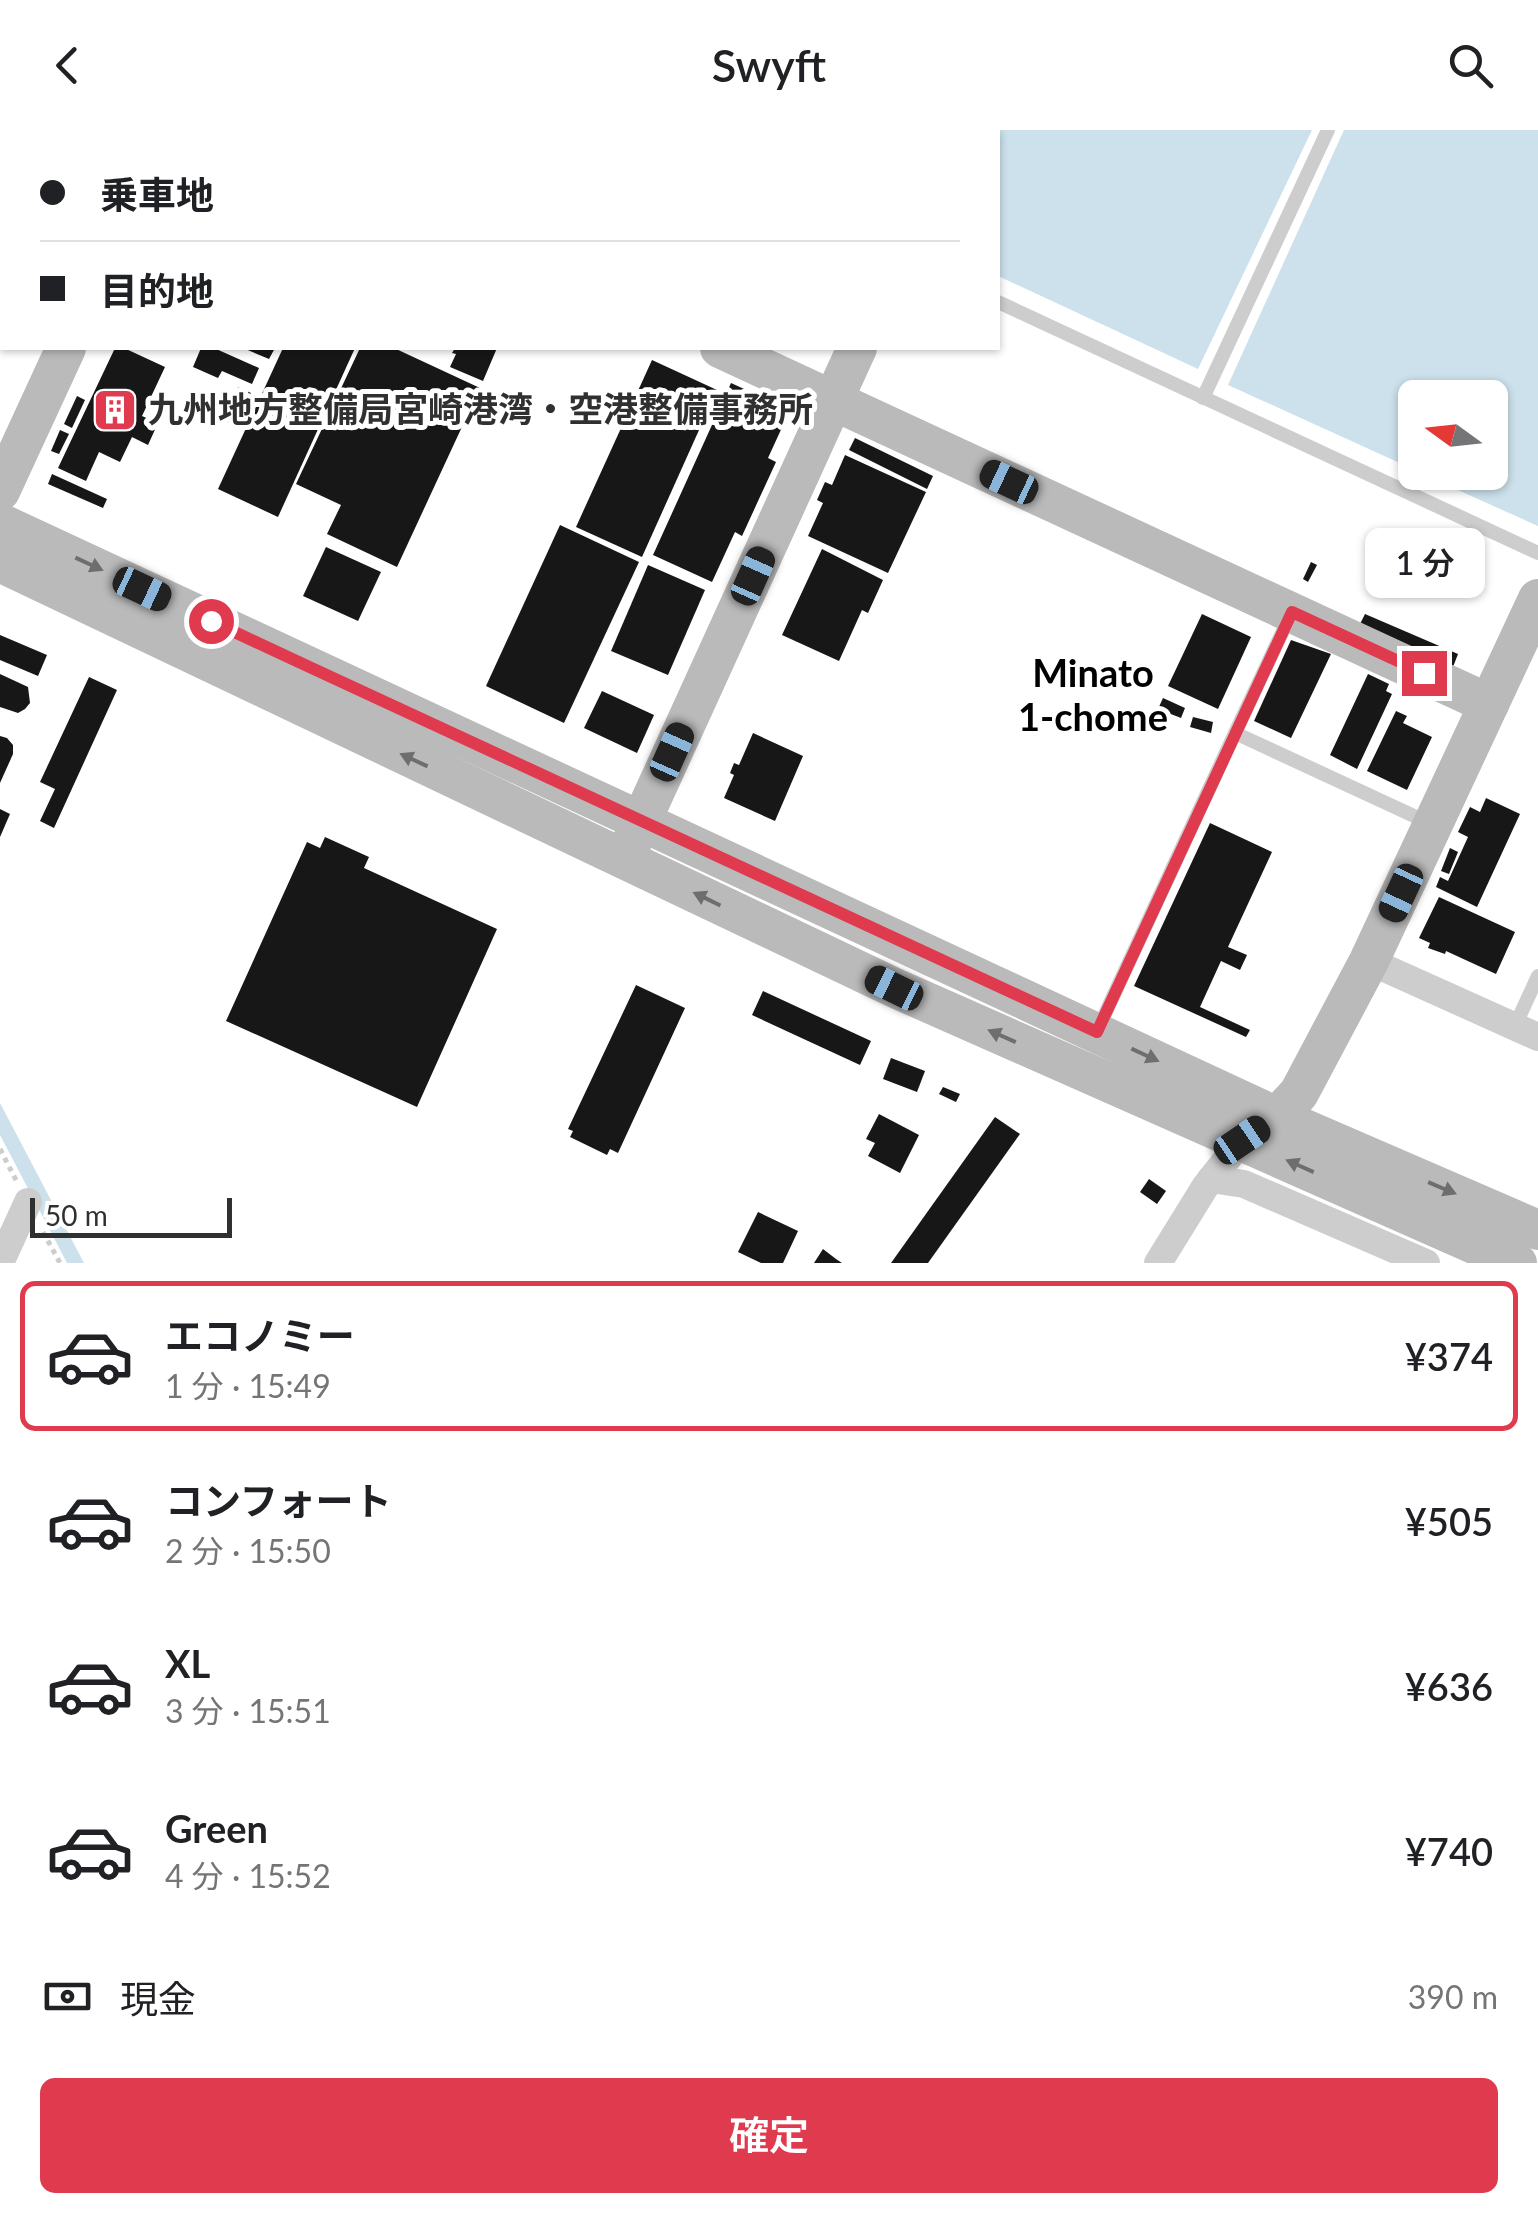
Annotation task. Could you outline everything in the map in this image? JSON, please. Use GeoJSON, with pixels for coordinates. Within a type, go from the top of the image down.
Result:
{"type":"FeatureCollection","features":[{"type":"Feature","properties":{"kind":"street"},"geometry":{"type":"LineString","coordinates":[[0,491],[65,350]]}},
{"type":"Feature","properties":{"kind":"street"},"geometry":{"type":"LineString","coordinates":[[724,350],[1489,704]]}},
{"type":"Feature","properties":{"kind":"street"},"geometry":{"type":"LineString","coordinates":[[632,841],[856,350]]}},
{"type":"Feature","properties":{"kind":"street"},"geometry":{"type":"LineString","coordinates":[[0,524],[632,841],[894,988],[1516,1263]]}},
{"type":"Feature","properties":{"kind":"street"},"geometry":{"type":"LineString","coordinates":[[0,562],[632,841],[836,910],[1277,1117],[1538,1230]]}},
{"type":"Feature","properties":{"kind":"street"},"geometry":{"type":"LineString","coordinates":[[1158,1263],[1211,1179],[1242,1140],[1277,1117],[1299,1093],[1370,960],[1538,598]]}},
{"type":"Feature","properties":{"kind":"street"},"geometry":{"type":"LineString","coordinates":[[1370,960],[1526,1031]]}},
{"type":"Feature","properties":{"kind":"street"},"geometry":{"type":"LineString","coordinates":[[1211,1179],[1244,1184],[1426,1263]]}},
{"type":"Feature","properties":{"kind":"street"},"geometry":{"type":"LineString","coordinates":[[0,1263],[28,1202]]}},
{"type":"Feature","properties":{"kind":"lane"},"geometry":{"type":"LineString","coordinates":[[1203,398],[1328,130]]}},
{"type":"Feature","properties":{"kind":"lane"},"geometry":{"type":"LineString","coordinates":[[1000,303],[1538,553]]}},
{"type":"Feature","properties":{"kind":"lane"},"geometry":{"type":"LineString","coordinates":[[1097,1032],[1292,612]]}},
{"type":"Feature","properties":{"kind":"lane"},"geometry":{"type":"LineString","coordinates":[[1235,733],[1433,825]]}},
{"type":"Feature","properties":{"kind":"lane"},"geometry":{"type":"LineString","coordinates":[[1526,1031],[1538,976]]}},
{"type":"Feature","properties":{"kind":"water"},"geometry":{"type":"Polygon","coordinates":[[[1000,130],[1312,130],[1198,369],[1000,277],[1000,130]]]}},
{"type":"Feature","properties":{"kind":"water"},"geometry":{"type":"Polygon","coordinates":[[[1344,130],[1538,130],[1538,526],[1458,490],[1508,490],[1508,380],[1398,380],[1398,462],[1228,385],[1344,130]]]}},
{"type":"Feature","properties":{"kind":"water"},"geometry":{"type":"Polygon","coordinates":[[[0,1103],[84,1263],[67,1263],[0,1135],[0,1103]]]}},
{"type":"Feature","properties":{"kind":"building","name":"九州地方整備局宮崎港湾・空港整備事務所"},"geometry":{"type":"Polygon","coordinates":[[[114,350],[128,350],[165,367],[142,416],[158,423],[148,445],[132,437],[120,462],[99,452],[86,481],[58,468],[114,350]]]}},
{"type":"Feature","properties":{"kind":"building"},"geometry":{"type":"Polygon","coordinates":[[[200,350],[218,350],[259,368],[252,384],[222,371],[218,378],[193,367],[200,350]]]}},
{"type":"Feature","properties":{"kind":"building"},"geometry":{"type":"Polygon","coordinates":[[[248,350],[274,350],[269,359],[248,350]]]}},
{"type":"Feature","properties":{"kind":"building"},"geometry":{"type":"Polygon","coordinates":[[[282,350],[354,350],[278,517],[218,489],[282,350]]]}},
{"type":"Feature","properties":{"kind":"building"},"geometry":{"type":"Polygon","coordinates":[[[359,350],[398,350],[480,388],[397,567],[327,534],[341,505],[296,484],[359,350]]]}},
{"type":"Feature","properties":{"kind":"building"},"geometry":{"type":"Polygon","coordinates":[[[496,350],[483,381],[450,367],[456,354],[452,353],[496,350]]]}},
{"type":"Feature","properties":{"kind":"building"},"geometry":{"type":"Polygon","coordinates":[[[652,360],[717,390],[642,557],[576,527],[652,360]]]}},
{"type":"Feature","properties":{"kind":"building"},"geometry":{"type":"Polygon","coordinates":[[[731,383],[790,410],[768,458],[776,462],[742,536],[735,532],[712,582],[653,555],[731,383]]]}},
{"type":"Feature","properties":{"kind":"building"},"geometry":{"type":"Polygon","coordinates":[[[238,387],[251,393],[236,426],[222,420],[238,387]]]}},
{"type":"Feature","properties":{"kind":"building"},"geometry":{"type":"Polygon","coordinates":[[[77,396],[85,400],[72,428],[64,424],[77,396]]]}},
{"type":"Feature","properties":{"kind":"building"},"geometry":{"type":"Polygon","coordinates":[[[60,430],[69,434],[59,454],[51,451],[60,430]]]}},
{"type":"Feature","properties":{"kind":"building"},"geometry":{"type":"Polygon","coordinates":[[[855,438],[933,476],[927,489],[849,450],[855,438]]]}},
{"type":"Feature","properties":{"kind":"building"},"geometry":{"type":"Polygon","coordinates":[[[845,455],[926,492],[888,573],[808,536],[823,503],[817,500],[825,482],[832,485],[845,455]]]}},
{"type":"Feature","properties":{"kind":"building"},"geometry":{"type":"Polygon","coordinates":[[[52,474],[107,499],[103,508],[48,484],[52,474]]]}},
{"type":"Feature","properties":{"kind":"building"},"geometry":{"type":"Polygon","coordinates":[[[560,525],[639,562],[564,723],[486,686],[560,525]]]}},
{"type":"Feature","properties":{"kind":"building"},"geometry":{"type":"Polygon","coordinates":[[[326,547],[381,572],[358,621],[303,596],[326,547]]]}},
{"type":"Feature","properties":{"kind":"building"},"geometry":{"type":"Polygon","coordinates":[[[822,549],[883,580],[868,613],[862,610],[839,661],[782,635],[822,549]]]}},
{"type":"Feature","properties":{"kind":"building"},"geometry":{"type":"Polygon","coordinates":[[[1311,562],[1317,565],[1308,582],[1303,579],[1311,562]]]}},
{"type":"Feature","properties":{"kind":"building"},"geometry":{"type":"Polygon","coordinates":[[[648,565],[705,590],[668,675],[611,651],[648,565]]]}},
{"type":"Feature","properties":{"kind":"building"},"geometry":{"type":"Polygon","coordinates":[[[1202,614],[1251,637],[1218,709],[1168,686],[1202,614]]]}},
{"type":"Feature","properties":{"kind":"building"},"geometry":{"type":"Polygon","coordinates":[[[1365,614],[1458,654],[1453,667],[1359,626],[1365,614]]]}},
{"type":"Feature","properties":{"kind":"building"},"geometry":{"type":"Polygon","coordinates":[[[0,635],[47,655],[38,676],[0,660],[0,635]]]}},
{"type":"Feature","properties":{"kind":"building"},"geometry":{"type":"Polygon","coordinates":[[[1291,640],[1331,654],[1291,738],[1254,721],[1291,640]]]}},
{"type":"Feature","properties":{"kind":"building"},"geometry":{"type":"Polygon","coordinates":[[[0,674],[28,687],[30,703],[25,709],[18,713],[0,707],[0,674]]]}},
{"type":"Feature","properties":{"kind":"building"},"geometry":{"type":"Polygon","coordinates":[[[1368,674],[1389,684],[1386,691],[1392,694],[1357,769],[1330,755],[1368,674]]]}},
{"type":"Feature","properties":{"kind":"building"},"geometry":{"type":"Polygon","coordinates":[[[89,677],[117,690],[54,828],[40,821],[55,789],[40,782],[89,677]]]}},
{"type":"Feature","properties":{"kind":"building"},"geometry":{"type":"Polygon","coordinates":[[[602,691],[654,715],[637,753],[584,728],[602,691]]]}},
{"type":"Feature","properties":{"kind":"building"},"geometry":{"type":"Polygon","coordinates":[[[1163,698],[1185,708],[1181,718],[1158,709],[1163,698]]]}},
{"type":"Feature","properties":{"kind":"building"},"geometry":{"type":"Polygon","coordinates":[[[1396,711],[1407,716],[1403,723],[1432,737],[1407,790],[1367,771],[1396,711]]]}},
{"type":"Feature","properties":{"kind":"building"},"geometry":{"type":"Polygon","coordinates":[[[1193,717],[1213,722],[1211,733],[1190,727],[1193,717]]]}},
{"type":"Feature","properties":{"kind":"building"},"geometry":{"type":"Polygon","coordinates":[[[753,733],[803,756],[775,821],[724,798],[734,775],[730,773],[734,763],[739,765],[753,733]]]}},
{"type":"Feature","properties":{"kind":"building"},"geometry":{"type":"Polygon","coordinates":[[[0,736],[13,745],[13,754],[0,783],[0,736]]]}},
{"type":"Feature","properties":{"kind":"building"},"geometry":{"type":"Polygon","coordinates":[[[1486,798],[1520,814],[1477,907],[1436,887],[1440,877],[1448,881],[1468,837],[1458,832],[1470,807],[1480,812],[1486,798]]]}},
{"type":"Feature","properties":{"kind":"building"},"geometry":{"type":"Polygon","coordinates":[[[0,809],[10,814],[0,837],[0,809]]]}},
{"type":"Feature","properties":{"kind":"building"},"geometry":{"type":"Polygon","coordinates":[[[1210,823],[1272,852],[1228,947],[1247,955],[1240,970],[1221,961],[1200,1007],[1250,1030],[1246,1037],[1134,986],[1210,823]]]}},
{"type":"Feature","properties":{"kind":"building"},"geometry":{"type":"Polygon","coordinates":[[[325,837],[369,857],[364,868],[497,929],[417,1107],[226,1021],[307,842],[320,848],[325,837]]]}},
{"type":"Feature","properties":{"kind":"building"},"geometry":{"type":"Polygon","coordinates":[[[1450,848],[1458,852],[1449,874],[1441,871],[1450,848]]]}},
{"type":"Feature","properties":{"kind":"building"},"geometry":{"type":"Polygon","coordinates":[[[1439,897],[1515,932],[1496,974],[1446,951],[1445,954],[1428,948],[1430,943],[1419,938],[1439,897]]]}},
{"type":"Feature","properties":{"kind":"building"},"geometry":{"type":"Polygon","coordinates":[[[636,985],[685,1008],[618,1153],[610,1149],[607,1155],[570,1137],[573,1131],[568,1129],[636,985]]]}},
{"type":"Feature","properties":{"kind":"building"},"geometry":{"type":"Polygon","coordinates":[[[763,991],[871,1041],[860,1065],[752,1015],[763,991]]]}},
{"type":"Feature","properties":{"kind":"building"},"geometry":{"type":"Polygon","coordinates":[[[891,1058],[925,1071],[917,1092],[883,1079],[891,1058]]]}},
{"type":"Feature","properties":{"kind":"building"},"geometry":{"type":"Polygon","coordinates":[[[943,1087],[960,1094],[956,1102],[939,1094],[943,1087]]]}},
{"type":"Feature","properties":{"kind":"building"},"geometry":{"type":"Polygon","coordinates":[[[879,1114],[919,1135],[900,1173],[868,1156],[875,1143],[866,1139],[879,1114]]]}},
{"type":"Feature","properties":{"kind":"building"},"geometry":{"type":"Polygon","coordinates":[[[995,1117],[1020,1134],[928,1263],[891,1263],[995,1117]]]}},
{"type":"Feature","properties":{"kind":"building"},"geometry":{"type":"Polygon","coordinates":[[[1149,1179],[1166,1191],[1157,1204],[1140,1192],[1149,1179]]]}},
{"type":"Feature","properties":{"kind":"building"},"geometry":{"type":"Polygon","coordinates":[[[758,1212],[798,1231],[783,1263],[761,1263],[738,1252],[758,1212]]]}},
{"type":"Feature","properties":{"kind":"building"},"geometry":{"type":"Polygon","coordinates":[[[823,1249],[836,1259],[842,1263],[814,1263],[823,1249]]]}},
{"type":"Feature","properties":{"kind":"place","name":"九州地方整備局宮崎港湾・空港整備事務所"},"geometry":{"type":"Point","coordinates":[115,410]}},
{"type":"Feature","properties":{"kind":"district","name":"Minato 1-chome"},"geometry":{"type":"Point","coordinates":[1093,696]}},
{"type":"Feature","properties":{"kind":"route"},"geometry":{"type":"LineString","coordinates":[[211,621],[1097,1032],[1292,612],[1424,673]]}}]}
